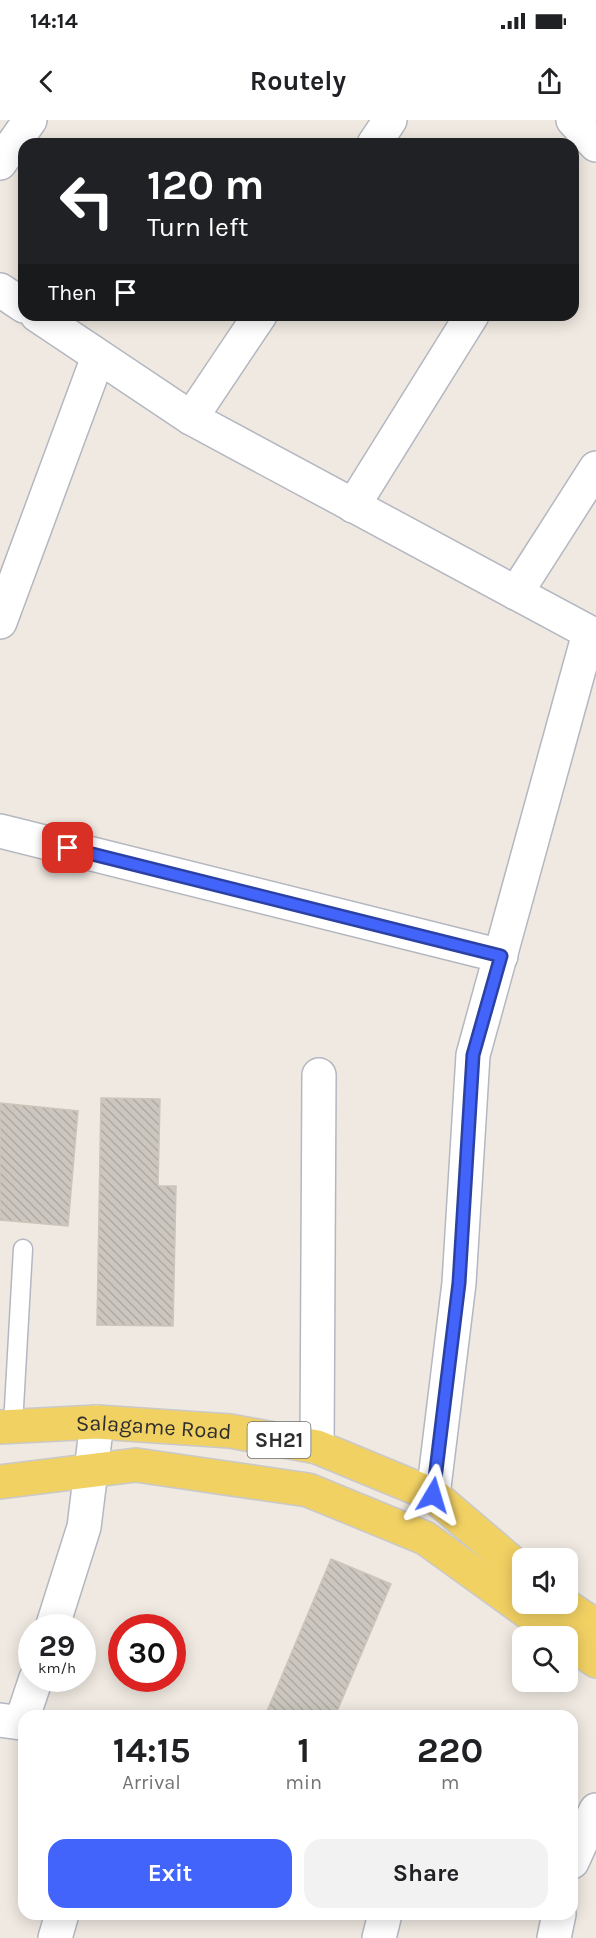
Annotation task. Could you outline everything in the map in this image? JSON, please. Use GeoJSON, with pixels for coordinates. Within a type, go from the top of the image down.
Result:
{"type":"FeatureCollection","features":[{"type":"Feature","properties":{"kind":"main road","name":"Salagame Road"},"geometry":{"type":"LineString","coordinates":[[7,1426],[97,1422],[230,1431],[316,1447],[433,1495],[512,1562]]}},
{"type":"Feature","properties":{"kind":"main road"},"geometry":{"type":"LineString","coordinates":[[0,1482],[136,1465],[308,1490],[425,1539],[547,1626]]}},
{"type":"Feature","properties":{"kind":"main road"},"geometry":{"type":"LineString","coordinates":[[578,1614],[596,1626]]}},
{"type":"Feature","properties":{"kind":"main road"},"geometry":{"type":"LineString","coordinates":[[578,1648],[596,1661]]}},
{"type":"Feature","properties":{"kind":"street"},"geometry":{"type":"LineString","coordinates":[[0,163],[30,120]]}},
{"type":"Feature","properties":{"kind":"street"},"geometry":{"type":"LineString","coordinates":[[378,138],[390,120]]}},
{"type":"Feature","properties":{"kind":"street"},"geometry":{"type":"LineString","coordinates":[[0,290],[18,302]]}},
{"type":"Feature","properties":{"kind":"street"},"geometry":{"type":"LineString","coordinates":[[46,321],[191,418],[593,634],[473,1055],[459,1283],[433,1495]]}},
{"type":"Feature","properties":{"kind":"street"},"geometry":{"type":"LineString","coordinates":[[191,418],[256,321]]}},
{"type":"Feature","properties":{"kind":"street"},"geometry":{"type":"LineString","coordinates":[[353,506],[468,321]]}},
{"type":"Feature","properties":{"kind":"street"},"geometry":{"type":"LineString","coordinates":[[0,622],[98,357]]}},
{"type":"Feature","properties":{"kind":"street"},"geometry":{"type":"LineString","coordinates":[[516,593],[596,468]]}},
{"type":"Feature","properties":{"kind":"street"},"geometry":{"type":"LineString","coordinates":[[0,831],[501,956]]}},
{"type":"Feature","properties":{"kind":"street"},"geometry":{"type":"LineString","coordinates":[[316,1447],[319,1075]]}},
{"type":"Feature","properties":{"kind":"street"},"geometry":{"type":"LineString","coordinates":[[56,1614],[84,1527],[97,1422]]}},
{"type":"Feature","properties":{"kind":"street"},"geometry":{"type":"LineString","coordinates":[[21,1710],[29,1692]]}},
{"type":"Feature","properties":{"kind":"street"},"geometry":{"type":"LineString","coordinates":[[578,1849],[596,1810]]}},
{"type":"Feature","properties":{"kind":"street"},"geometry":{"type":"LineString","coordinates":[[55,1938],[60,1920]]}},
{"type":"Feature","properties":{"kind":"street"},"geometry":{"type":"LineString","coordinates":[[379,1938],[384,1920]]}},
{"type":"Feature","properties":{"kind":"street"},"geometry":{"type":"LineString","coordinates":[[554,1938],[558,1920]]}},
{"type":"Feature","properties":{"kind":"lane"},"geometry":{"type":"LineString","coordinates":[[7,1426],[23,1249]]}},
{"type":"Feature","properties":{"kind":"building"},"geometry":{"type":"Polygon","coordinates":[[[101,1098],[160,1099],[158,1186],[176,1186],[173,1326],[97,1325],[101,1098]]]}},
{"type":"Feature","properties":{"kind":"building"},"geometry":{"type":"Polygon","coordinates":[[[0,1103],[78,1111],[68,1226],[0,1220],[0,1103]]]}},
{"type":"Feature","properties":{"kind":"building"},"geometry":{"type":"Polygon","coordinates":[[[331,1559],[391,1584],[338,1710],[268,1710],[331,1559]]]}},
{"type":"Feature","properties":{"kind":"route"},"geometry":{"type":"LineString","coordinates":[[68,848],[501,956],[473,1055],[459,1283],[433,1495]]}}]}
